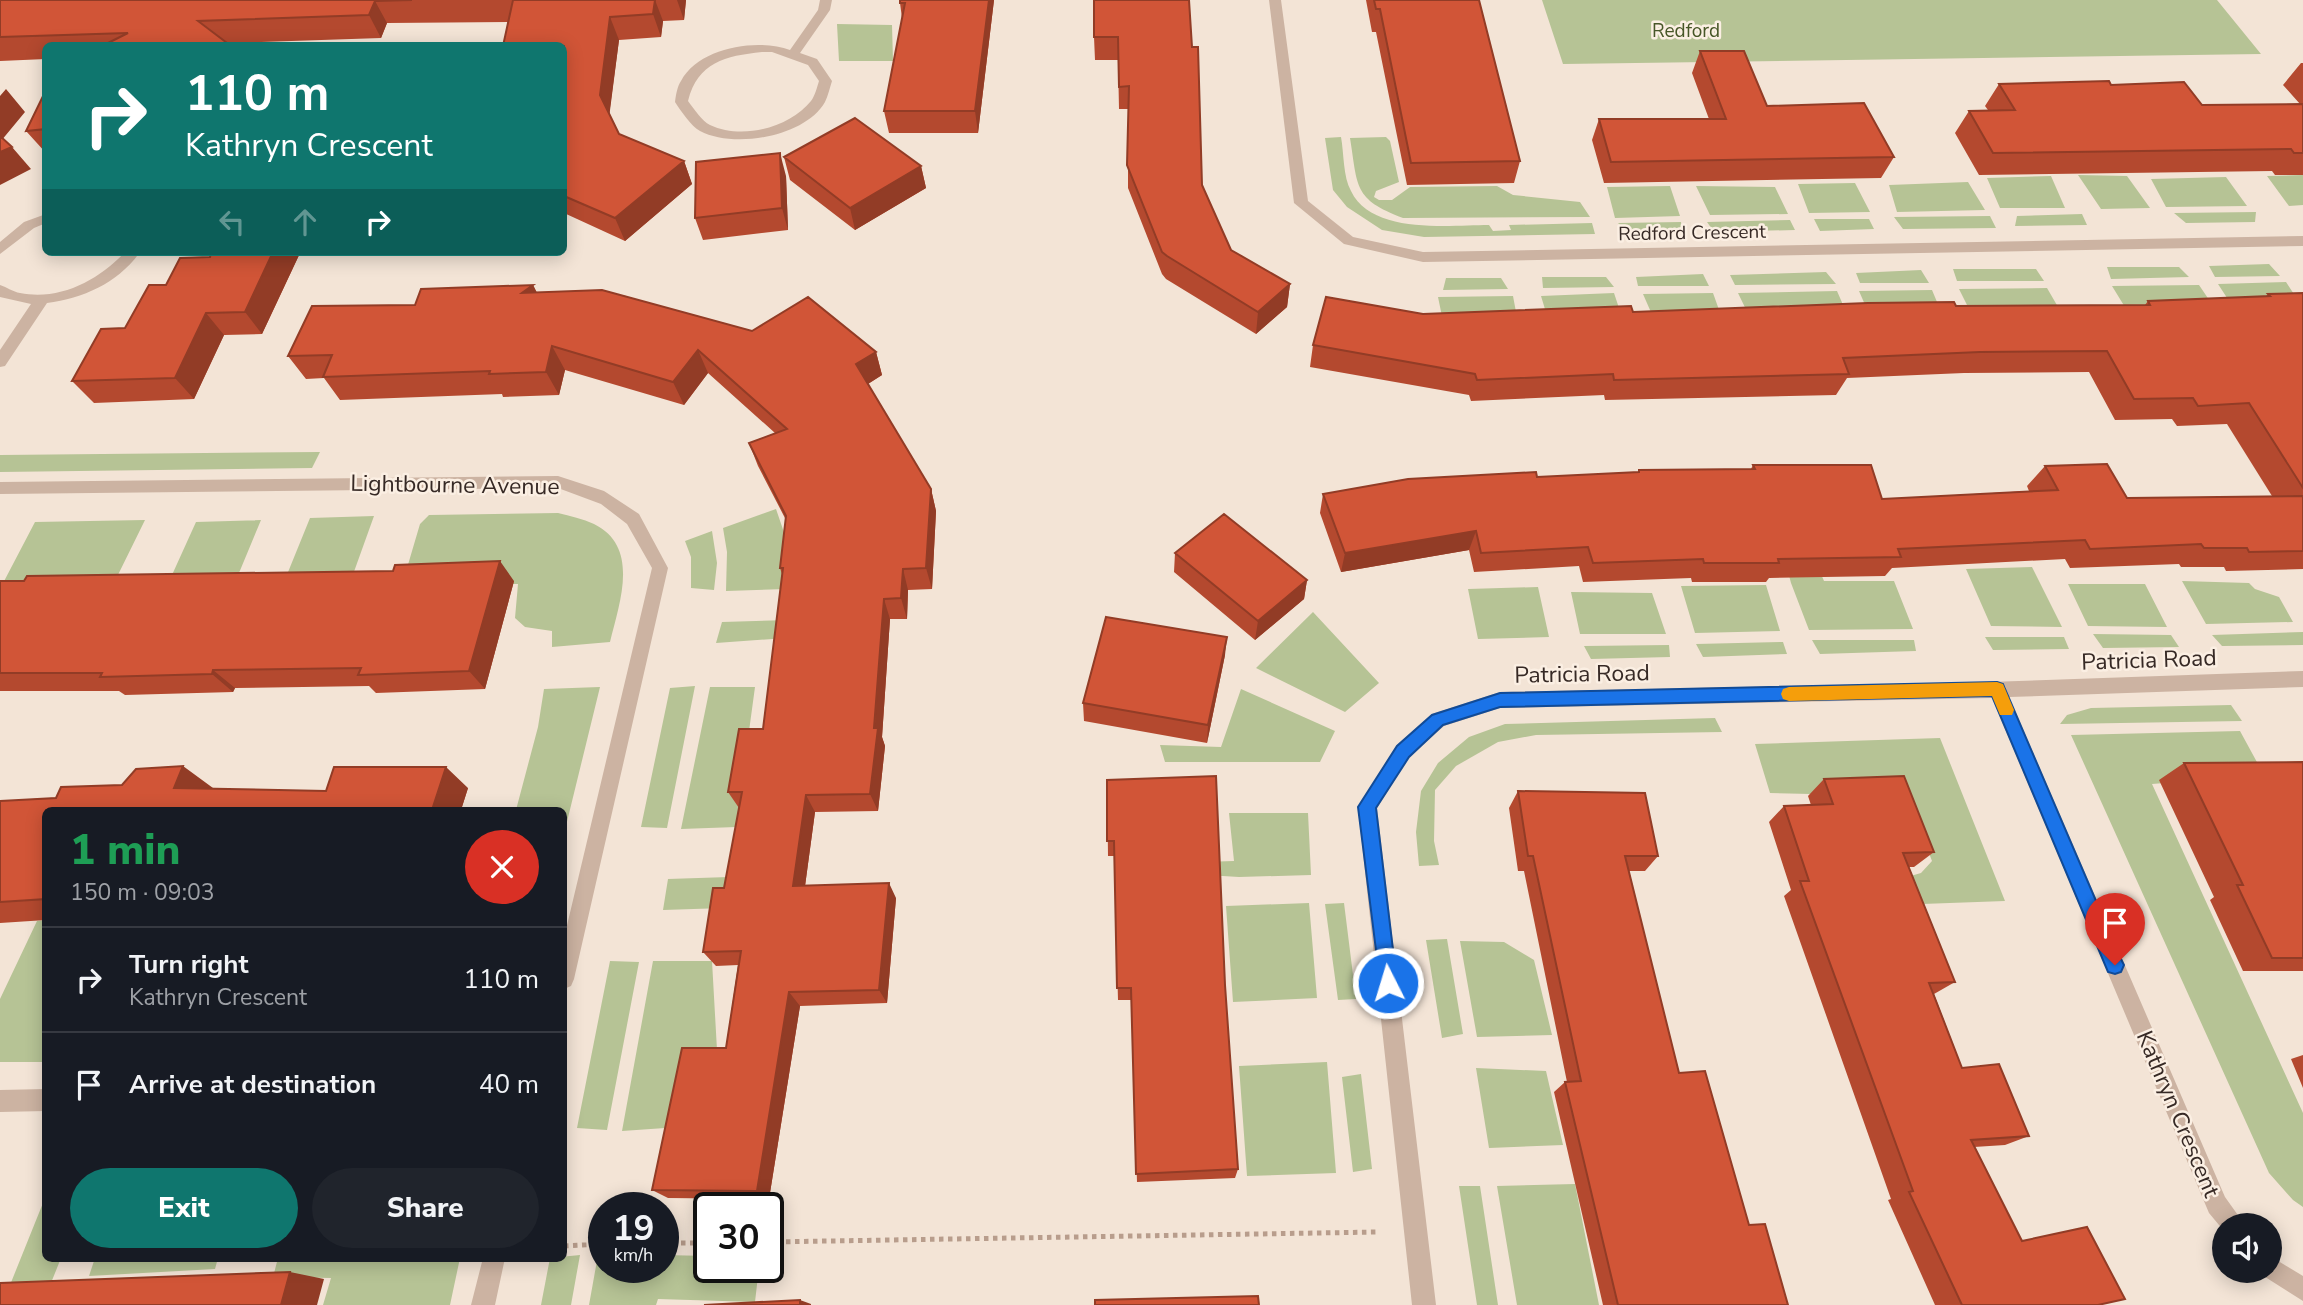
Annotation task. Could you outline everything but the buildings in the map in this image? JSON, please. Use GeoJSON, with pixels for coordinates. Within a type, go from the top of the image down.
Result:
{"type":"FeatureCollection","features":[{"type":"Feature","properties":{"kind":"street"},"geometry":{"type":"LineString","coordinates":[[795,52],[824,10],[826,0]]}},
{"type":"Feature","properties":{"kind":"street","name":"Redford Crescent"},"geometry":{"type":"LineString","coordinates":[[1275,0],[1301,203],[1349,241],[1423,257],[2303,241]]}},
{"type":"Feature","properties":{"kind":"street"},"geometry":{"type":"LineString","coordinates":[[773,48],[795,52],[817,65],[825,78],[824,94],[806,116],[785,128],[762,134],[736,136],[713,132],[687,116],[681,102],[687,80],[702,66],[725,55],[749,49],[773,48]]}},
{"type":"Feature","properties":{"kind":"street"},"geometry":{"type":"LineString","coordinates":[[0,249],[29,225],[42,220]]}},
{"type":"Feature","properties":{"kind":"street"},"geometry":{"type":"LineString","coordinates":[[0,290],[14,297],[42,299],[87,288],[110,275],[129,256]]}},
{"type":"Feature","properties":{"kind":"street"},"geometry":{"type":"LineString","coordinates":[[0,362],[42,299]]}},
{"type":"Feature","properties":{"kind":"street","name":"Lightbourne Avenue"},"geometry":{"type":"LineString","coordinates":[[0,488],[558,482],[608,498],[628,514],[660,568],[567,966]]}},
{"type":"Feature","properties":{"kind":"street","name":"Patricia Road"},"geometry":{"type":"LineString","coordinates":[[1424,1305],[1413,1230],[1367,807],[1403,751],[1438,720],[1500,700],[2303,679]]}},
{"type":"Feature","properties":{"kind":"street","name":"Kathryn Crescent"},"geometry":{"type":"LineString","coordinates":[[1997,689],[2217,1205],[2224,1213]]}},
{"type":"Feature","properties":{"kind":"street"},"geometry":{"type":"LineString","coordinates":[[0,1101],[42,1100]]}},
{"type":"Feature","properties":{"kind":"street"},"geometry":{"type":"LineString","coordinates":[[484,1305],[494,1262]]}},
{"type":"Feature","properties":{"kind":"street"},"geometry":{"type":"LineString","coordinates":[[2282,1275],[2303,1290]]}},
{"type":"Feature","properties":{"kind":"path"},"geometry":{"type":"LineString","coordinates":[[784,1242],[1350,1234],[1413,1230]]}},
{"type":"Feature","properties":{"kind":"path"},"geometry":{"type":"LineString","coordinates":[[567,1246],[588,1245]]}},
{"type":"Feature","properties":{"kind":"green space","name":"Redford"},"geometry":{"type":"Polygon","coordinates":[[[1542,0],[2217,0],[2261,54],[1563,64],[1542,0]]]}},
{"type":"Feature","properties":{"kind":"green space"},"geometry":{"type":"Polygon","coordinates":[[[837,24],[892,25],[893,61],[839,61],[837,24]]]}},
{"type":"Feature","properties":{"kind":"green space"},"geometry":{"type":"Polygon","coordinates":[[[1341,137],[1348,185],[1361,205],[1376,215],[1413,225],[1489,225],[1493,231],[1511,230],[1509,225],[1592,223],[1595,234],[1424,237],[1382,230],[1347,207],[1333,190],[1325,138],[1341,137]]]}},
{"type":"Feature","properties":{"kind":"green space"},"geometry":{"type":"Polygon","coordinates":[[[1386,137],[1390,141],[1399,182],[1376,191],[1374,197],[1379,200],[1392,200],[1410,187],[1497,186],[1513,195],[1580,202],[1590,217],[1403,218],[1366,197],[1357,180],[1350,138],[1386,137]]]}},
{"type":"Feature","properties":{"kind":"green space"},"geometry":{"type":"Polygon","coordinates":[[[2078,175],[2127,176],[2150,208],[2101,209],[2078,175]]]}},
{"type":"Feature","properties":{"kind":"green space"},"geometry":{"type":"Polygon","coordinates":[[[2303,175],[2303,205],[2289,206],[2267,176],[2303,175]]]}},
{"type":"Feature","properties":{"kind":"green space"},"geometry":{"type":"Polygon","coordinates":[[[2051,176],[2065,208],[2000,208],[1987,178],[2051,176]]]}},
{"type":"Feature","properties":{"kind":"green space"},"geometry":{"type":"Polygon","coordinates":[[[2226,177],[2247,206],[2166,207],[2151,179],[2226,177]]]}},
{"type":"Feature","properties":{"kind":"green space"},"geometry":{"type":"Polygon","coordinates":[[[1968,182],[1985,210],[1897,212],[1889,185],[1968,182]]]}},
{"type":"Feature","properties":{"kind":"green space"},"geometry":{"type":"Polygon","coordinates":[[[1855,183],[1870,212],[1809,213],[1798,184],[1855,183]]]}},
{"type":"Feature","properties":{"kind":"green space"},"geometry":{"type":"Polygon","coordinates":[[[1670,186],[1680,216],[1615,218],[1607,187],[1670,186]]]}},
{"type":"Feature","properties":{"kind":"green space"},"geometry":{"type":"Polygon","coordinates":[[[1696,186],[1775,187],[1788,214],[1710,215],[1696,186]]]}},
{"type":"Feature","properties":{"kind":"green space"},"geometry":{"type":"Polygon","coordinates":[[[2256,212],[2255,222],[2186,223],[2174,213],[2256,212]]]}},
{"type":"Feature","properties":{"kind":"green space"},"geometry":{"type":"Polygon","coordinates":[[[2082,214],[2087,225],[2015,226],[2017,216],[2082,214]]]}},
{"type":"Feature","properties":{"kind":"green space"},"geometry":{"type":"Polygon","coordinates":[[[1990,216],[1996,228],[1903,229],[1894,217],[1990,216]]]}},
{"type":"Feature","properties":{"kind":"green space"},"geometry":{"type":"Polygon","coordinates":[[[1814,219],[1869,219],[1874,229],[1820,231],[1814,219]]]}},
{"type":"Feature","properties":{"kind":"green space"},"geometry":{"type":"Polygon","coordinates":[[[1790,220],[1795,230],[1714,232],[1707,222],[1790,220]]]}},
{"type":"Feature","properties":{"kind":"green space"},"geometry":{"type":"Polygon","coordinates":[[[1681,222],[1682,233],[1629,234],[1618,223],[1681,222]]]}},
{"type":"Feature","properties":{"kind":"green space"},"geometry":{"type":"Polygon","coordinates":[[[2269,264],[2280,276],[2215,277],[2209,266],[2269,264]]]}},
{"type":"Feature","properties":{"kind":"green space"},"geometry":{"type":"Polygon","coordinates":[[[2107,267],[2179,267],[2189,277],[2111,279],[2107,267]]]}},
{"type":"Feature","properties":{"kind":"green space"},"geometry":{"type":"Polygon","coordinates":[[[1953,269],[2036,269],[2044,281],[1957,281],[1953,269]]]}},
{"type":"Feature","properties":{"kind":"green space"},"geometry":{"type":"Polygon","coordinates":[[[1921,270],[1929,283],[1860,283],[1856,273],[1921,270]]]}},
{"type":"Feature","properties":{"kind":"green space"},"geometry":{"type":"Polygon","coordinates":[[[1826,272],[1836,284],[1735,285],[1730,275],[1826,272]]]}},
{"type":"Feature","properties":{"kind":"green space"},"geometry":{"type":"Polygon","coordinates":[[[1703,274],[1709,286],[1638,286],[1636,277],[1703,274]]]}},
{"type":"Feature","properties":{"kind":"green space"},"geometry":{"type":"Polygon","coordinates":[[[1542,277],[1606,277],[1614,287],[1543,288],[1542,277]]]}},
{"type":"Feature","properties":{"kind":"green space"},"geometry":{"type":"Polygon","coordinates":[[[1446,278],[1501,278],[1508,289],[1443,290],[1446,278]]]}},
{"type":"Feature","properties":{"kind":"green space"},"geometry":{"type":"Polygon","coordinates":[[[2286,282],[2303,308],[2279,378],[2218,284],[2286,282]]]}},
{"type":"Feature","properties":{"kind":"green space"},"geometry":{"type":"Polygon","coordinates":[[[2199,285],[2220,316],[2131,317],[2112,286],[2199,285]]]}},
{"type":"Feature","properties":{"kind":"green space"},"geometry":{"type":"Polygon","coordinates":[[[2047,288],[2065,319],[1975,321],[1959,289],[2047,288]]]}},
{"type":"Feature","properties":{"kind":"green space"},"geometry":{"type":"Polygon","coordinates":[[[1932,290],[1945,321],[1873,323],[1859,291],[1932,290]]]}},
{"type":"Feature","properties":{"kind":"green space"},"geometry":{"type":"Polygon","coordinates":[[[1837,291],[1847,314],[1754,326],[1738,293],[1837,291]]]}},
{"type":"Feature","properties":{"kind":"green space"},"geometry":{"type":"Polygon","coordinates":[[[1614,293],[1625,326],[1551,329],[1541,296],[1614,293]]]}},
{"type":"Feature","properties":{"kind":"green space"},"geometry":{"type":"Polygon","coordinates":[[[1713,293],[1723,321],[1657,326],[1643,294],[1713,293]]]}},
{"type":"Feature","properties":{"kind":"green space"},"geometry":{"type":"Polygon","coordinates":[[[1513,296],[1519,328],[1445,331],[1438,297],[1513,296]]]}},
{"type":"Feature","properties":{"kind":"green space"},"geometry":{"type":"Polygon","coordinates":[[[320,452],[312,468],[0,472],[0,455],[320,452]]]}},
{"type":"Feature","properties":{"kind":"green space"},"geometry":{"type":"Polygon","coordinates":[[[776,509],[790,550],[786,589],[726,591],[727,552],[723,528],[776,509]]]}},
{"type":"Feature","properties":{"kind":"green space"},"geometry":{"type":"Polygon","coordinates":[[[558,513],[594,524],[609,534],[618,547],[623,577],[610,642],[552,647],[552,631],[525,627],[515,618],[518,584],[402,585],[420,524],[429,515],[558,513]]]}},
{"type":"Feature","properties":{"kind":"green space"},"geometry":{"type":"Polygon","coordinates":[[[374,516],[351,580],[284,582],[310,518],[374,516]]]}},
{"type":"Feature","properties":{"kind":"green space"},"geometry":{"type":"Polygon","coordinates":[[[145,520],[113,585],[1,587],[35,522],[145,520]]]}},
{"type":"Feature","properties":{"kind":"green space"},"geometry":{"type":"Polygon","coordinates":[[[261,520],[234,585],[167,586],[196,522],[261,520]]]}},
{"type":"Feature","properties":{"kind":"green space"},"geometry":{"type":"Polygon","coordinates":[[[1776,526],[1802,529],[1824,581],[1894,581],[1913,629],[1809,630],[1791,583],[1776,526]]]}},
{"type":"Feature","properties":{"kind":"green space"},"geometry":{"type":"Polygon","coordinates":[[[712,531],[717,563],[714,590],[691,588],[691,557],[685,541],[712,531]]]}},
{"type":"Feature","properties":{"kind":"green space"},"geometry":{"type":"Polygon","coordinates":[[[2032,567],[2062,627],[1991,626],[1966,569],[2032,567]]]}},
{"type":"Feature","properties":{"kind":"green space"},"geometry":{"type":"Polygon","coordinates":[[[2182,581],[2249,583],[2255,589],[2279,597],[2293,622],[2206,624],[2182,581]]]}},
{"type":"Feature","properties":{"kind":"green space"},"geometry":{"type":"Polygon","coordinates":[[[2068,584],[2145,584],[2167,627],[2088,626],[2068,584]]]}},
{"type":"Feature","properties":{"kind":"green space"},"geometry":{"type":"Polygon","coordinates":[[[1766,585],[1780,631],[1695,633],[1681,586],[1766,585]]]}},
{"type":"Feature","properties":{"kind":"green space"},"geometry":{"type":"Polygon","coordinates":[[[1538,587],[1549,637],[1478,639],[1468,589],[1538,587]]]}},
{"type":"Feature","properties":{"kind":"green space"},"geometry":{"type":"Polygon","coordinates":[[[1571,592],[1652,593],[1666,634],[1580,634],[1571,592]]]}},
{"type":"Feature","properties":{"kind":"green space"},"geometry":{"type":"Polygon","coordinates":[[[1313,612],[1379,683],[1345,712],[1256,668],[1313,612]]]}},
{"type":"Feature","properties":{"kind":"green space"},"geometry":{"type":"Polygon","coordinates":[[[828,619],[828,635],[716,643],[722,622],[828,619]]]}},
{"type":"Feature","properties":{"kind":"green space"},"geometry":{"type":"Polygon","coordinates":[[[2303,632],[2303,645],[2222,646],[2212,635],[2303,632]]]}},
{"type":"Feature","properties":{"kind":"green space"},"geometry":{"type":"Polygon","coordinates":[[[2093,634],[2171,635],[2179,647],[2103,648],[2093,634]]]}},
{"type":"Feature","properties":{"kind":"green space"},"geometry":{"type":"Polygon","coordinates":[[[1985,637],[2064,637],[2069,649],[1993,650],[1985,637]]]}},
{"type":"Feature","properties":{"kind":"green space"},"geometry":{"type":"Polygon","coordinates":[[[1812,640],[1914,640],[1916,651],[1820,654],[1812,640]]]}},
{"type":"Feature","properties":{"kind":"green space"},"geometry":{"type":"Polygon","coordinates":[[[1783,642],[1787,654],[1703,657],[1696,644],[1783,642]]]}},
{"type":"Feature","properties":{"kind":"green space"},"geometry":{"type":"Polygon","coordinates":[[[1669,645],[1670,657],[1591,659],[1584,646],[1669,645]]]}},
{"type":"Feature","properties":{"kind":"green space"},"geometry":{"type":"Polygon","coordinates":[[[695,686],[667,828],[641,827],[670,688],[695,686]]]}},
{"type":"Feature","properties":{"kind":"green space"},"geometry":{"type":"Polygon","coordinates":[[[600,687],[567,822],[567,807],[517,807],[538,727],[544,689],[600,687]]]}},
{"type":"Feature","properties":{"kind":"green space"},"geometry":{"type":"Polygon","coordinates":[[[710,687],[755,687],[736,827],[681,829],[710,687]]]}},
{"type":"Feature","properties":{"kind":"green space"},"geometry":{"type":"Polygon","coordinates":[[[1241,689],[1335,731],[1320,762],[1165,762],[1160,745],[1221,747],[1241,689]]]}},
{"type":"Feature","properties":{"kind":"green space"},"geometry":{"type":"Polygon","coordinates":[[[2231,705],[2242,721],[2060,724],[2067,715],[2091,708],[2231,705]]]}},
{"type":"Feature","properties":{"kind":"green space"},"geometry":{"type":"Polygon","coordinates":[[[1715,718],[1722,732],[1536,735],[1498,742],[1456,766],[1435,790],[1434,841],[1439,865],[1419,866],[1416,832],[1421,791],[1438,763],[1469,737],[1505,724],[1715,718]]]}},
{"type":"Feature","properties":{"kind":"green space"},"geometry":{"type":"Polygon","coordinates":[[[2240,731],[2264,775],[2152,784],[2303,1113],[2303,1207],[2293,1200],[2269,1173],[2071,735],[2240,731]]]}},
{"type":"Feature","properties":{"kind":"green space"},"geometry":{"type":"Polygon","coordinates":[[[1940,738],[2005,901],[1922,904],[1907,877],[1921,873],[1932,861],[1918,824],[1899,796],[1770,793],[1755,744],[1940,738]]]}},
{"type":"Feature","properties":{"kind":"green space"},"geometry":{"type":"Polygon","coordinates":[[[1229,813],[1308,813],[1311,875],[1239,877],[1174,873],[1172,863],[1234,861],[1229,813]]]}},
{"type":"Feature","properties":{"kind":"green space"},"geometry":{"type":"Polygon","coordinates":[[[729,877],[724,908],[663,910],[668,879],[729,877]]]}},
{"type":"Feature","properties":{"kind":"green space"},"geometry":{"type":"Polygon","coordinates":[[[1309,903],[1317,998],[1233,1002],[1226,906],[1309,903]]]}},
{"type":"Feature","properties":{"kind":"green space"},"geometry":{"type":"Polygon","coordinates":[[[1344,903],[1356,999],[1338,1000],[1325,904],[1344,903]]]}},
{"type":"Feature","properties":{"kind":"green space"},"geometry":{"type":"Polygon","coordinates":[[[42,920],[42,1062],[0,1062],[0,999],[37,921],[42,920]]]}},
{"type":"Feature","properties":{"kind":"green space"},"geometry":{"type":"Polygon","coordinates":[[[1447,939],[1463,1034],[1442,1038],[1426,940],[1447,939]]]}},
{"type":"Feature","properties":{"kind":"green space"},"geometry":{"type":"Polygon","coordinates":[[[1460,941],[1504,942],[1534,960],[1552,1035],[1477,1037],[1460,941]]]}},
{"type":"Feature","properties":{"kind":"green space"},"geometry":{"type":"Polygon","coordinates":[[[610,961],[639,962],[607,1130],[577,1128],[610,961]]]}},
{"type":"Feature","properties":{"kind":"green space"},"geometry":{"type":"Polygon","coordinates":[[[653,961],[712,961],[717,1050],[665,1128],[622,1131],[653,961]]]}},
{"type":"Feature","properties":{"kind":"green space"},"geometry":{"type":"Polygon","coordinates":[[[1327,1062],[1336,1173],[1247,1176],[1239,1066],[1327,1062]]]}},
{"type":"Feature","properties":{"kind":"green space"},"geometry":{"type":"Polygon","coordinates":[[[1476,1068],[1546,1071],[1563,1145],[1489,1148],[1476,1068]]]}},
{"type":"Feature","properties":{"kind":"green space"},"geometry":{"type":"Polygon","coordinates":[[[1361,1074],[1372,1169],[1353,1172],[1342,1077],[1361,1074]]]}},
{"type":"Feature","properties":{"kind":"green space"},"geometry":{"type":"Polygon","coordinates":[[[1575,1184],[1599,1305],[1517,1305],[1497,1186],[1575,1184]]]}},
{"type":"Feature","properties":{"kind":"green space"},"geometry":{"type":"Polygon","coordinates":[[[1459,1186],[1480,1186],[1498,1305],[1477,1305],[1459,1186]]]}},
{"type":"Feature","properties":{"kind":"green space"},"geometry":{"type":"Polygon","coordinates":[[[42,1205],[42,1262],[59,1262],[51,1283],[10,1285],[42,1205]]]}},
{"type":"Feature","properties":{"kind":"green space"},"geometry":{"type":"Polygon","coordinates":[[[580,1255],[571,1305],[541,1305],[549,1262],[567,1262],[567,1256],[580,1255]]]}},
{"type":"Feature","properties":{"kind":"green space"},"geometry":{"type":"Polygon","coordinates":[[[679,1255],[693,1256],[693,1283],[757,1283],[755,1302],[658,1299],[656,1305],[589,1305],[593,1283],[679,1283],[679,1255]]]}},
{"type":"Feature","properties":{"kind":"green space"},"geometry":{"type":"Polygon","coordinates":[[[94,1262],[217,1262],[215,1269],[89,1276],[94,1262]]]}},
{"type":"Feature","properties":{"kind":"green space"},"geometry":{"type":"Polygon","coordinates":[[[277,1262],[459,1262],[450,1305],[323,1305],[331,1278],[273,1277],[277,1262]]]}},
{"type":"Feature","properties":{"kind":"slow traffic"},"geometry":{"type":"LineString","coordinates":[[1789,694],[1997,689],[2006,710]]}},
{"type":"Feature","properties":{"kind":"route"},"geometry":{"type":"LineString","coordinates":[[1388,983],[1367,807],[1403,751],[1438,720],[1500,700],[1576,698],[1997,689],[2115,965]]}}]}
